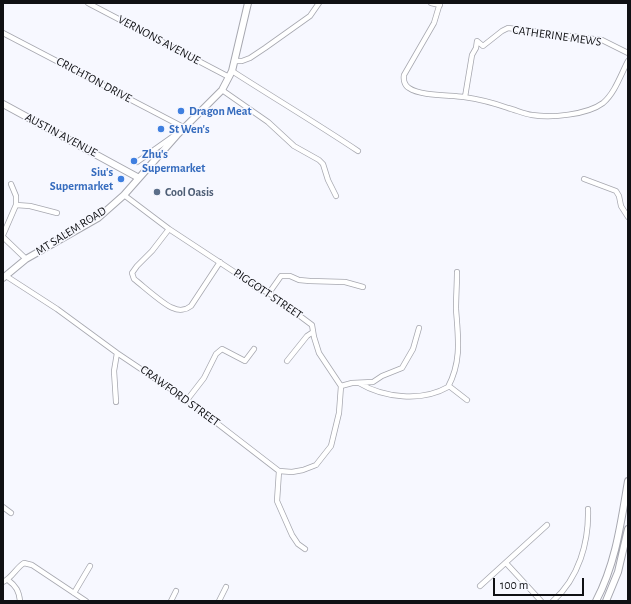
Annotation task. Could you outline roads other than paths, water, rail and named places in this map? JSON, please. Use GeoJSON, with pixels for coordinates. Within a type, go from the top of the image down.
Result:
{"type":"FeatureCollection","features":[{"type":"Feature","properties":{"kind":"street","name":"VERNONS AVENUE"},"geometry":{"type":"LineString","coordinates":[[88,3],[229,77]]}},
{"type":"Feature","properties":{"kind":"street","name":"MT SALEM ROAD"},"geometry":{"type":"LineString","coordinates":[[4,277],[26,259],[98,218],[124,195],[222,90],[232,71],[248,3]]}},
{"type":"Feature","properties":{"kind":"street"},"geometry":{"type":"LineString","coordinates":[[234,61],[242,61],[250,58],[265,48],[310,16],[319,3]]}},
{"type":"Feature","properties":{"kind":"street"},"geometry":{"type":"LineString","coordinates":[[431,3],[440,4],[434,23],[403,79],[406,85],[414,91],[436,95],[465,97],[500,105],[531,115],[566,115],[589,110],[603,103],[612,92],[628,61]]}},
{"type":"Feature","properties":{"kind":"street","name":"CATHERINE MEWS"},"geometry":{"type":"LineString","coordinates":[[465,97],[472,55],[476,48],[477,41],[483,46],[508,28],[602,40],[628,54]]}},
{"type":"Feature","properties":{"kind":"street","name":"CRICHTON DRIVE"},"geometry":{"type":"LineString","coordinates":[[3,33],[185,128]]}},
{"type":"Feature","properties":{"kind":"street"},"geometry":{"type":"LineString","coordinates":[[232,71],[287,106],[310,118],[358,151]]}},
{"type":"Feature","properties":{"kind":"street"},"geometry":{"type":"LineString","coordinates":[[222,90],[268,122],[294,146],[319,160],[323,164],[328,180],[336,196]]}},
{"type":"Feature","properties":{"kind":"street","name":"AUSTIN AVENUE"},"geometry":{"type":"LineString","coordinates":[[3,104],[139,178]]}},
{"type":"Feature","properties":{"kind":"street"},"geometry":{"type":"LineString","coordinates":[[137,162],[185,128]]}},
{"type":"Feature","properties":{"kind":"street","name":"PIGGOTT STREET"},"geometry":{"type":"LineString","coordinates":[[139,178],[124,195],[169,229],[220,262],[256,288],[269,293],[312,325],[319,353],[341,386]]}},
{"type":"Feature","properties":{"kind":"street"},"geometry":{"type":"LineString","coordinates":[[584,180],[616,191],[628,217]]}},
{"type":"Feature","properties":{"kind":"street"},"geometry":{"type":"LineString","coordinates":[[11,184],[16,196],[16,205],[3,236],[26,259]]}},
{"type":"Feature","properties":{"kind":"street"},"geometry":{"type":"LineString","coordinates":[[16,205],[30,206],[57,213]]}},
{"type":"Feature","properties":{"kind":"street"},"geometry":{"type":"LineString","coordinates":[[169,229],[132,273],[134,279],[172,308],[183,310],[188,309],[220,262]]}},
{"type":"Feature","properties":{"kind":"street"},"geometry":{"type":"LineString","coordinates":[[359,383],[367,388],[394,396],[425,396],[441,391],[449,386],[456,371],[458,361],[458,321],[456,309],[457,272]]}},
{"type":"Feature","properties":{"kind":"street"},"geometry":{"type":"LineString","coordinates":[[269,293],[281,276],[285,275],[299,280],[345,282],[363,287]]}},
{"type":"Feature","properties":{"kind":"street","name":"CRAWFORD STREET"},"geometry":{"type":"LineString","coordinates":[[4,277],[57,309],[117,353],[187,400],[279,471]]}},
{"type":"Feature","properties":{"kind":"street"},"geometry":{"type":"LineString","coordinates":[[305,548],[300,546],[295,540],[277,501],[279,471],[292,472],[316,465],[331,446],[339,413],[341,386],[352,383],[372,382],[382,376],[402,368],[413,349],[419,328]]}},
{"type":"Feature","properties":{"kind":"street"},"geometry":{"type":"LineString","coordinates":[[288,361],[307,336],[313,332]]}},
{"type":"Feature","properties":{"kind":"street"},"geometry":{"type":"LineString","coordinates":[[187,400],[204,378],[216,354],[222,349],[245,361],[254,349]]}},
{"type":"Feature","properties":{"kind":"street"},"geometry":{"type":"LineString","coordinates":[[116,402],[114,371],[117,353]]}},
{"type":"Feature","properties":{"kind":"street"},"geometry":{"type":"LineString","coordinates":[[449,386],[468,400]]}},
{"type":"Feature","properties":{"kind":"street"},"geometry":{"type":"LineString","coordinates":[[596,601],[610,569],[618,543],[626,501],[628,481]]}},
{"type":"Feature","properties":{"kind":"street"},"geometry":{"type":"LineString","coordinates":[[3,507],[11,513]]}},
{"type":"Feature","properties":{"kind":"street"},"geometry":{"type":"LineString","coordinates":[[553,601],[561,594],[578,565],[585,545],[588,509]]}},
{"type":"Feature","properties":{"kind":"street"},"geometry":{"type":"LineString","coordinates":[[480,586],[548,525]]}},
{"type":"Feature","properties":{"kind":"street"},"geometry":{"type":"LineString","coordinates":[[606,601],[618,572],[628,529]]}},
{"type":"Feature","properties":{"kind":"street"},"geometry":{"type":"LineString","coordinates":[[506,562],[541,601]]}},
{"type":"Feature","properties":{"kind":"street"},"geometry":{"type":"LineString","coordinates":[[3,582],[8,580],[18,567],[24,563],[32,565],[86,601]]}},
{"type":"Feature","properties":{"kind":"street"},"geometry":{"type":"LineString","coordinates":[[74,592],[90,566]]}},
{"type":"Feature","properties":{"kind":"street"},"geometry":{"type":"LineString","coordinates":[[8,580],[15,585],[19,592],[20,601]]}},
{"type":"Feature","properties":{"kind":"street"},"geometry":{"type":"LineString","coordinates":[[219,601],[226,587]]}},
{"type":"Feature","properties":{"kind":"street"},"geometry":{"type":"LineString","coordinates":[[171,601],[176,591]]}},
{"type":"Feature","properties":{"kind":"place","name":"Dragon Meat"},"geometry":{"type":"Point","coordinates":[181,111]}},
{"type":"Feature","properties":{"kind":"place","name":"St Wen's"},"geometry":{"type":"Point","coordinates":[161,129]}},
{"type":"Feature","properties":{"kind":"place","name":"Zhu's Supermarket"},"geometry":{"type":"Point","coordinates":[134,161]}},
{"type":"Feature","properties":{"kind":"place","name":"Siu's Supermarket"},"geometry":{"type":"Point","coordinates":[121,179]}},
{"type":"Feature","properties":{"kind":"place","name":"Cool Oasis"},"geometry":{"type":"Point","coordinates":[157,192]}}]}
